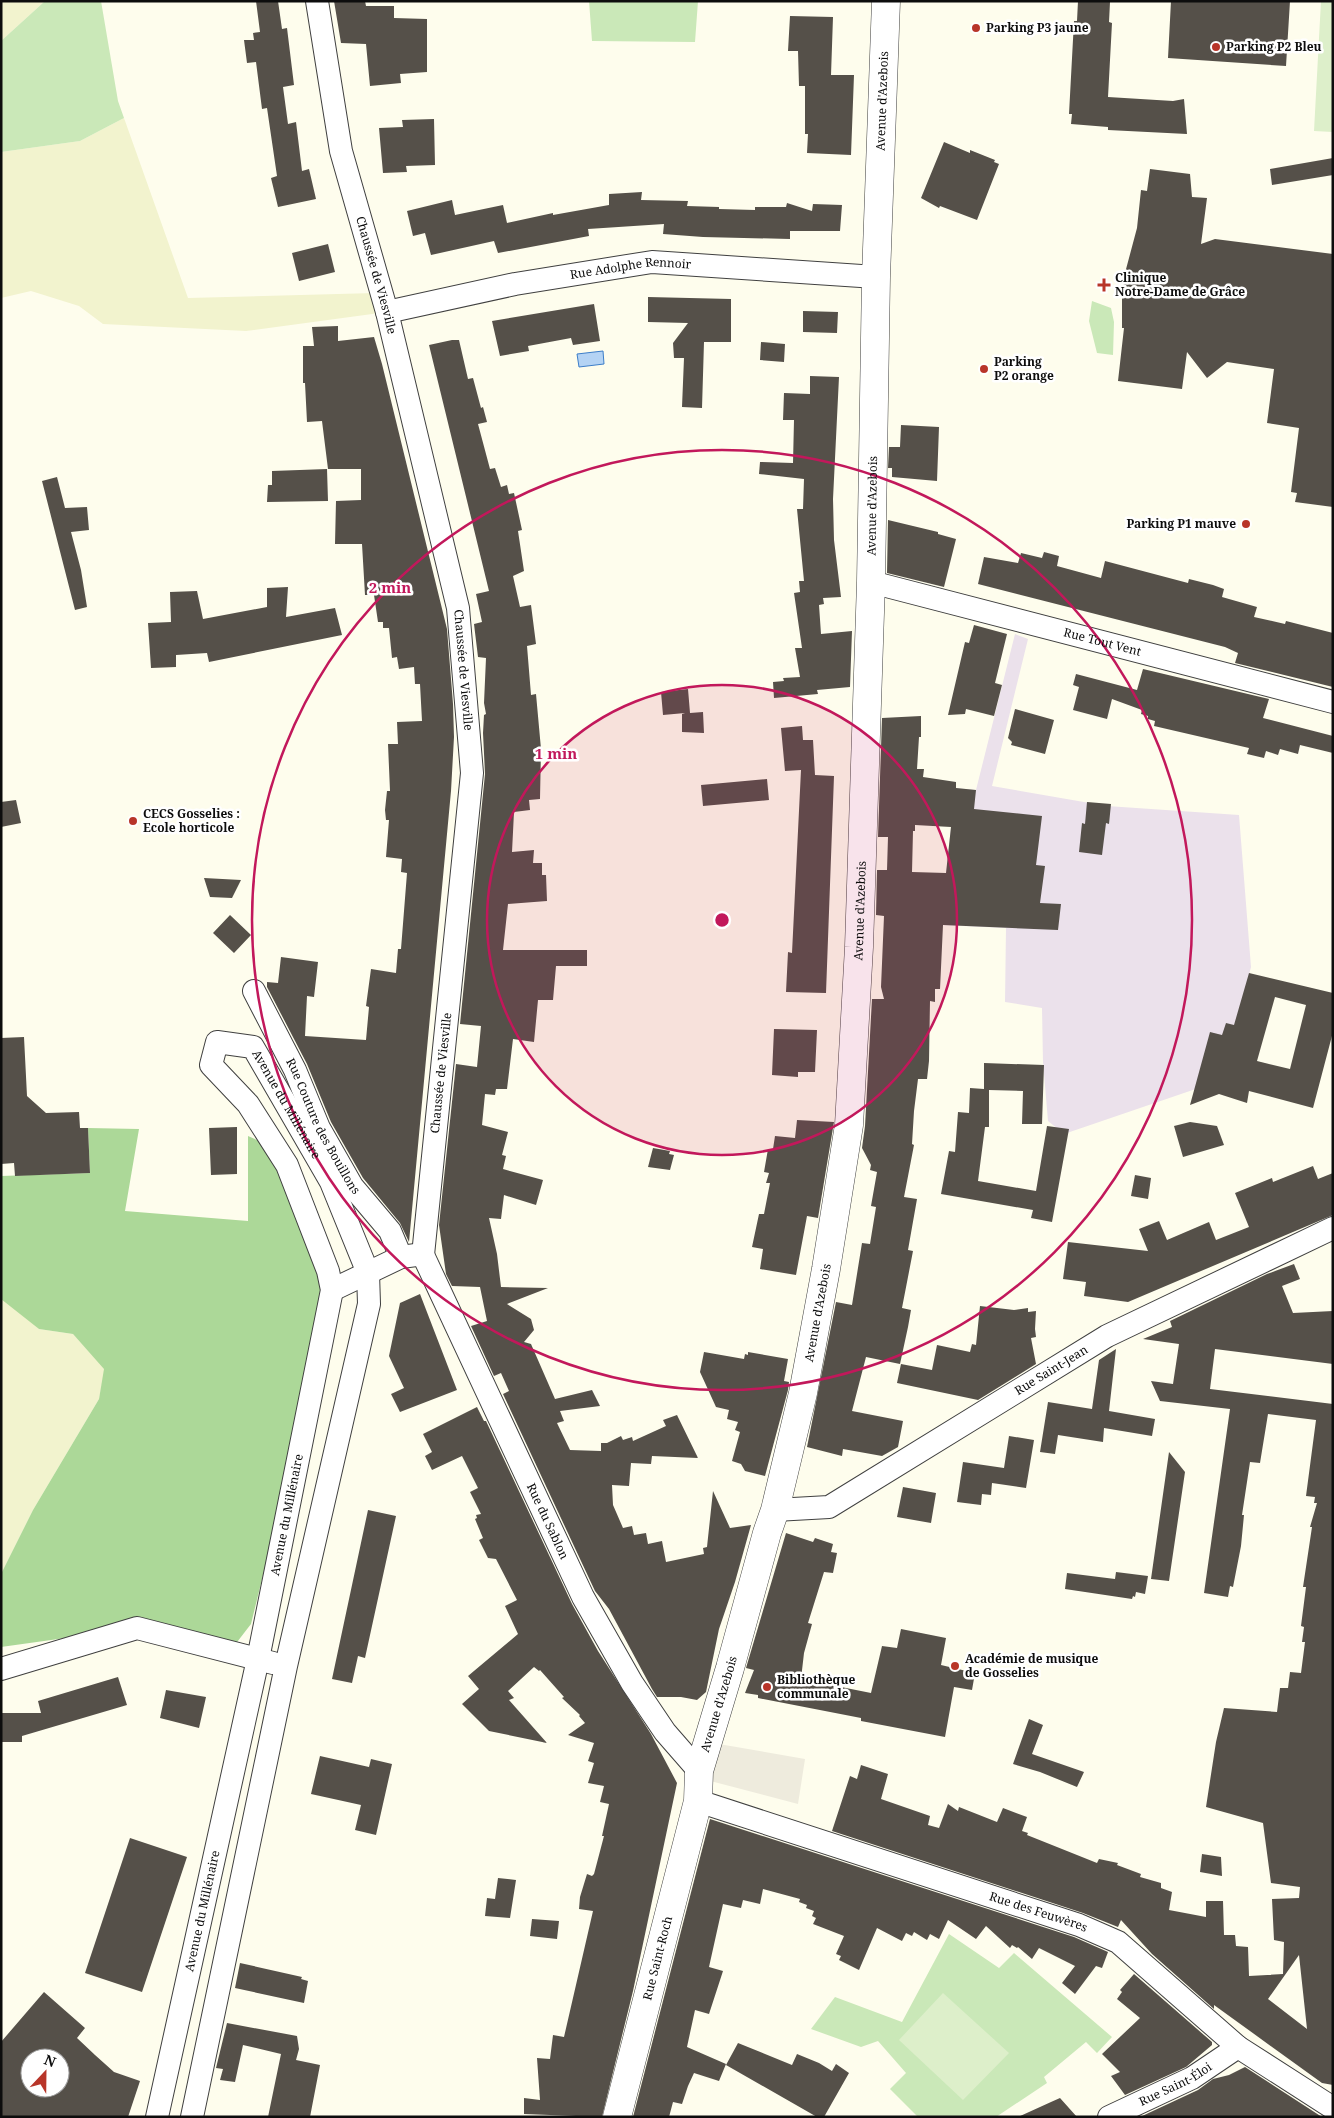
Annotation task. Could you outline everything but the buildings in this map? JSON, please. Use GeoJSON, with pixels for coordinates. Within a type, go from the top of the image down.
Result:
{"type":"FeatureCollection","features":[{"type":"Feature","properties":{"kind":"street","name":"Chaussée de Viesville"},"geometry":{"type":"LineString","coordinates":[[317,1],[341,151],[387,312],[458,608],[472,772],[423,1255]]}},
{"type":"Feature","properties":{"kind":"street","name":"Avenue d'Azebois"},"geometry":{"type":"LineString","coordinates":[[698,1801],[699,1771],[728,1677],[767,1534],[776,1510],[803,1392],[826,1268],[849,1125],[859,946],[865,711],[871,582],[876,277],[886,1]]}},
{"type":"Feature","properties":{"kind":"street","name":"Rue Adolphe Rennoir"},"geometry":{"type":"LineString","coordinates":[[387,312],[515,284],[652,262],[876,277]]}},
{"type":"Feature","properties":{"kind":"street","name":"Rue Tout Vent"},"geometry":{"type":"LineString","coordinates":[[871,582],[1333,702]]}},
{"type":"Feature","properties":{"kind":"street","name":"Rue Couture des Bouillons"},"geometry":{"type":"LineString","coordinates":[[254,991],[296,1070],[318,1128],[352,1186],[390,1231],[401,1257]]}},
{"type":"Feature","properties":{"kind":"street","name":"Avenue du Millénaire"},"geometry":{"type":"LineString","coordinates":[[157,2117],[258,1659],[332,1290],[328,1271],[286,1165],[248,1104],[210,1065],[217,1042],[253,1047],[331,1182],[368,1273],[369,1304],[286,1666],[192,2117]]}},
{"type":"Feature","properties":{"kind":"street","name":"Rue Saint-Jean"},"geometry":{"type":"LineString","coordinates":[[776,1510],[829,1507],[1107,1336],[1333,1228]]}},
{"type":"Feature","properties":{"kind":"street"},"geometry":{"type":"LineString","coordinates":[[332,1290],[401,1257],[423,1255]]}},
{"type":"Feature","properties":{"kind":"street","name":"Rue du Sablon"},"geometry":{"type":"LineString","coordinates":[[423,1255],[583,1597],[637,1690],[665,1732],[699,1771]]}},
{"type":"Feature","properties":{"kind":"street"},"geometry":{"type":"LineString","coordinates":[[1,1669],[137,1628],[286,1666]]}},
{"type":"Feature","properties":{"kind":"street","name":"Rue des Feuwères"},"geometry":{"type":"LineString","coordinates":[[698,1801],[1079,1925],[1118,1942],[1238,2047],[1333,2108]]}},
{"type":"Feature","properties":{"kind":"street","name":"Rue Saint-Roch"},"geometry":{"type":"LineString","coordinates":[[617,2117],[698,1801]]}},
{"type":"Feature","properties":{"kind":"street"},"geometry":{"type":"LineString","coordinates":[[174,2042],[206,2048]]}},
{"type":"Feature","properties":{"kind":"street","name":"Rue Saint-Éloi"},"geometry":{"type":"LineString","coordinates":[[1109,2117],[1192,2078],[1238,2047]]}},
{"type":"Feature","properties":{"kind":"shaded area"},"geometry":{"type":"Polygon","coordinates":[[[1015,634],[1028,639],[992,786],[1107,806],[1239,815],[1251,967],[1222,1080],[1064,1134],[1048,1121],[1043,1062],[1042,1008],[1005,1002],[1006,928],[941,925],[955,788],[976,790],[1015,634]]]}},
{"type":"Feature","properties":{"kind":"shaded area"},"geometry":{"type":"Polygon","coordinates":[[[713,1743],[805,1759],[798,1804],[699,1778],[713,1743]]]}},
{"type":"Feature","properties":{"kind":"green space"},"geometry":{"type":"Polygon","coordinates":[[[1,1],[45,1],[1,41],[1,1]]]}},
{"type":"Feature","properties":{"kind":"green space"},"geometry":{"type":"Polygon","coordinates":[[[45,1],[101,1],[118,101],[124,118],[80,141],[1,152],[1,41],[45,1]]]}},
{"type":"Feature","properties":{"kind":"green space"},"geometry":{"type":"Polygon","coordinates":[[[589,1],[698,1],[695,42],[592,41],[589,1]]]}},
{"type":"Feature","properties":{"kind":"green space"},"geometry":{"type":"Polygon","coordinates":[[[1321,1],[1333,1],[1333,132],[1314,131],[1321,1]]]}},
{"type":"Feature","properties":{"kind":"green space"},"geometry":{"type":"Polygon","coordinates":[[[124,118],[188,298],[375,293],[387,312],[246,331],[103,324],[79,306],[31,291],[1,298],[1,152],[80,141],[124,118]]]}},
{"type":"Feature","properties":{"kind":"green space"},"geometry":{"type":"Polygon","coordinates":[[[1092,301],[1111,308],[1114,322],[1113,355],[1097,353],[1089,321],[1092,301]]]}},
{"type":"Feature","properties":{"kind":"green space"},"geometry":{"type":"Polygon","coordinates":[[[88,1128],[139,1129],[125,1211],[248,1221],[248,1136],[277,1149],[330,1302],[251,1624],[234,1646],[137,1628],[1,1647],[1,1574],[33,1510],[99,1399],[104,1369],[73,1334],[39,1329],[1,1299],[1,1176],[90,1173],[88,1128]]]}},
{"type":"Feature","properties":{"kind":"green space"},"geometry":{"type":"Polygon","coordinates":[[[1,1294],[39,1329],[73,1334],[105,1369],[99,1399],[33,1510],[1,1574],[1,1294]]]}},
{"type":"Feature","properties":{"kind":"green space"},"geometry":{"type":"Polygon","coordinates":[[[949,1934],[999,1968],[1014,1953],[1112,2037],[1097,2053],[1086,2042],[1044,2077],[1047,2083],[996,2117],[918,2117],[890,2089],[906,2073],[878,2041],[861,2047],[811,2029],[835,1997],[902,2022],[949,1934]]]}},
{"type":"Feature","properties":{"kind":"green space"},"geometry":{"type":"Polygon","coordinates":[[[943,1993],[1009,2053],[963,2100],[899,2040],[943,1993]]]}},
{"type":"Feature","properties":{"kind":"water"},"geometry":{"type":"Polygon","coordinates":[[[603,351],[604,364],[579,367],[577,354],[603,351]]]}},
{"type":"Feature","properties":{"kind":"place","name":"Parking P3 jaune"},"geometry":{"type":"Point","coordinates":[976,28]}},
{"type":"Feature","properties":{"kind":"place","name":"Parking P2 Bleu"},"geometry":{"type":"Point","coordinates":[1216,47]}},
{"type":"Feature","properties":{"kind":"place","name":"Clinique Notre-Dame de Grâce"},"geometry":{"type":"Point","coordinates":[1104,285]}},
{"type":"Feature","properties":{"kind":"place","name":"Parking P2 orange"},"geometry":{"type":"Point","coordinates":[984,369]}},
{"type":"Feature","properties":{"kind":"place","name":"Parking P1 mauve"},"geometry":{"type":"Point","coordinates":[1246,524]}},
{"type":"Feature","properties":{"kind":"place","name":"CECS Gosselies : Ecole horticole"},"geometry":{"type":"Point","coordinates":[133,821]}},
{"type":"Feature","properties":{"kind":"place","name":"Académie de musique de Gosselies"},"geometry":{"type":"Point","coordinates":[955,1666]}},
{"type":"Feature","properties":{"kind":"place","name":"Bibliothèque communale"},"geometry":{"type":"Point","coordinates":[767,1687]}}]}
